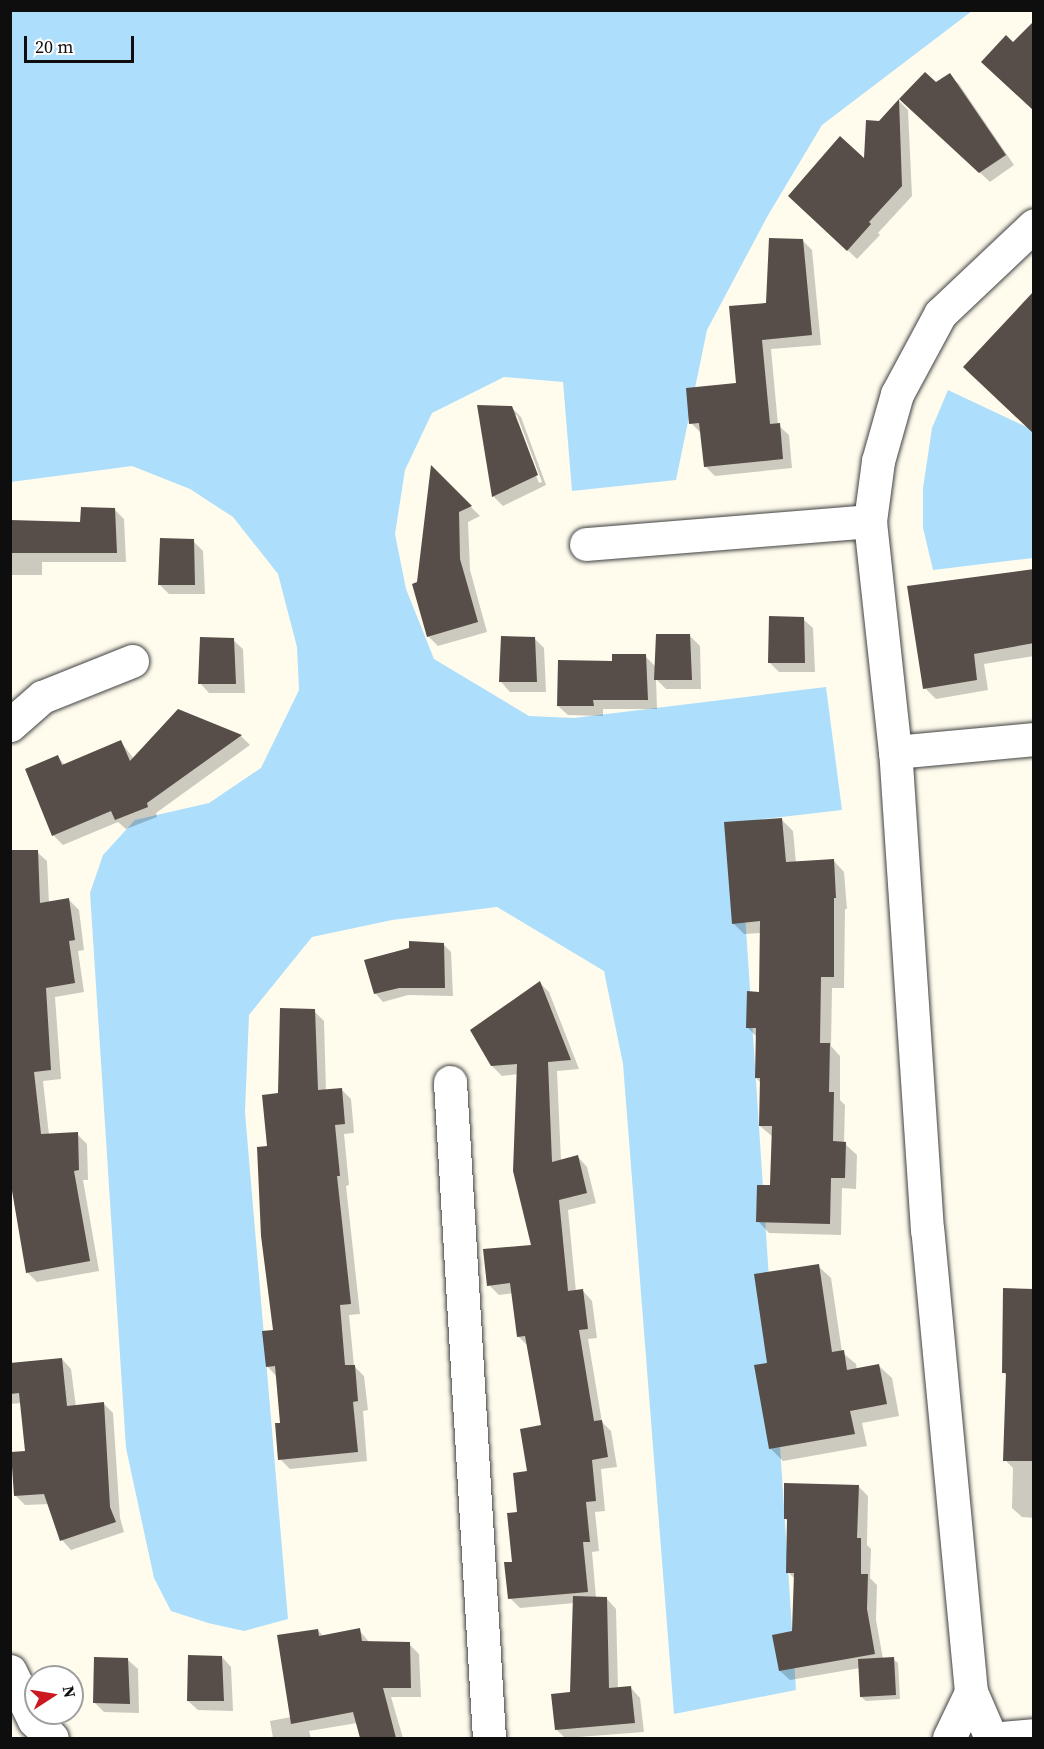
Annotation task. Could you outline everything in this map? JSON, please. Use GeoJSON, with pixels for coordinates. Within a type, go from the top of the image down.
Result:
{"type":"FeatureCollection","features":[{"type":"Feature","properties":{"kind":"street"},"geometry":{"type":"LineString","coordinates":[[992,1738],[971,1692],[927,1230],[895,752],[870,520],[878,461],[897,394],[940,314],[1034,225]]}},
{"type":"Feature","properties":{"kind":"street"},"geometry":{"type":"LineString","coordinates":[[585,544],[870,520]]}},
{"type":"Feature","properties":{"kind":"street"},"geometry":{"type":"LineString","coordinates":[[10,725],[42,697],[132,661]]}},
{"type":"Feature","properties":{"kind":"street"},"geometry":{"type":"LineString","coordinates":[[895,752],[1034,739]]}},
{"type":"Feature","properties":{"kind":"street"},"geometry":{"type":"LineString","coordinates":[[450,1082],[489,1738]]}},
{"type":"Feature","properties":{"kind":"street"},"geometry":{"type":"LineString","coordinates":[[10,1671],[34,1720],[52,1738]]}},
{"type":"Feature","properties":{"kind":"street"},"geometry":{"type":"LineString","coordinates":[[949,1738],[971,1692]]}},
{"type":"Feature","properties":{"kind":"street"},"geometry":{"type":"LineString","coordinates":[[1001,1738],[1034,1735]]}},
{"type":"Feature","properties":{"kind":"water"},"geometry":{"type":"Polygon","coordinates":[[[11,11],[972,11],[822,125],[767,217],[707,330],[676,480],[572,491],[563,382],[504,377],[432,413],[405,470],[395,534],[406,589],[434,659],[529,716],[574,718],[826,687],[842,810],[739,822],[796,1690],[674,1714],[623,1064],[604,971],[497,907],[392,920],[312,937],[249,1015],[245,1112],[288,1619],[244,1631],[208,1623],[171,1611],[154,1578],[126,1448],[90,893],[103,855],[135,820],[209,803],[261,768],[299,690],[297,647],[278,574],[233,517],[190,489],[132,466],[11,482],[11,11]]]}},
{"type":"Feature","properties":{"kind":"water"},"geometry":{"type":"Polygon","coordinates":[[[948,390],[1033,430],[1033,558],[933,570],[923,528],[923,488],[932,428],[948,390]]]}},
{"type":"Feature","properties":{"kind":"building"},"geometry":{"type":"Polygon","coordinates":[[[1034,21],[1034,111],[981,62],[1006,35],[1013,42],[1034,21]]]}},
{"type":"Feature","properties":{"kind":"building"},"geometry":{"type":"Polygon","coordinates":[[[925,72],[936,82],[950,73],[1006,155],[979,173],[899,99],[925,72]]]}},
{"type":"Feature","properties":{"kind":"building"},"geometry":{"type":"Polygon","coordinates":[[[899,99],[902,186],[869,222],[871,224],[847,251],[788,196],[840,136],[864,158],[866,120],[879,121],[899,99]]]}},
{"type":"Feature","properties":{"kind":"building"},"geometry":{"type":"Polygon","coordinates":[[[769,238],[803,239],[812,335],[762,340],[770,424],[780,423],[783,459],[704,467],[699,423],[689,424],[686,388],[736,383],[729,306],[766,303],[769,238]]]}},
{"type":"Feature","properties":{"kind":"building"},"geometry":{"type":"Polygon","coordinates":[[[1034,291],[1034,434],[963,367],[1034,291]]]}},
{"type":"Feature","properties":{"kind":"building"},"geometry":{"type":"Polygon","coordinates":[[[477,405],[512,406],[538,475],[492,497],[477,405]]]}},
{"type":"Feature","properties":{"kind":"building"},"geometry":{"type":"Polygon","coordinates":[[[431,465],[472,506],[459,512],[460,559],[478,622],[427,637],[412,584],[417,582],[431,465]]]}},
{"type":"Feature","properties":{"kind":"building"},"geometry":{"type":"Polygon","coordinates":[[[81,507],[115,508],[117,553],[10,553],[10,520],[80,522],[81,507]]]}},
{"type":"Feature","properties":{"kind":"building"},"geometry":{"type":"Polygon","coordinates":[[[160,538],[194,539],[195,585],[158,585],[160,538]]]}},
{"type":"Feature","properties":{"kind":"building"},"geometry":{"type":"Polygon","coordinates":[[[1034,569],[1034,643],[974,654],[977,680],[923,689],[907,586],[1034,569]]]}},
{"type":"Feature","properties":{"kind":"building"},"geometry":{"type":"Polygon","coordinates":[[[769,616],[804,617],[805,663],[768,663],[769,616]]]}},
{"type":"Feature","properties":{"kind":"building"},"geometry":{"type":"Polygon","coordinates":[[[656,634],[690,634],[692,680],[654,680],[656,634]]]}},
{"type":"Feature","properties":{"kind":"building"},"geometry":{"type":"Polygon","coordinates":[[[501,636],[535,637],[537,682],[499,682],[501,636]]]}},
{"type":"Feature","properties":{"kind":"building"},"geometry":{"type":"Polygon","coordinates":[[[200,637],[234,638],[236,684],[198,684],[200,637]]]}},
{"type":"Feature","properties":{"kind":"building"},"geometry":{"type":"Polygon","coordinates":[[[612,654],[646,654],[648,700],[593,700],[594,706],[557,706],[558,660],[612,661],[612,654]]]}},
{"type":"Feature","properties":{"kind":"building"},"geometry":{"type":"Polygon","coordinates":[[[178,709],[242,735],[147,803],[148,807],[115,820],[111,811],[52,836],[25,769],[58,755],[62,765],[121,740],[130,761],[178,709]]]}},
{"type":"Feature","properties":{"kind":"building"},"geometry":{"type":"Polygon","coordinates":[[[782,818],[786,862],[834,859],[836,898],[834,898],[834,977],[821,977],[820,1043],[830,1043],[829,1092],[834,1092],[833,1141],[846,1142],[845,1178],[831,1178],[830,1224],[756,1222],[757,1185],[770,1185],[772,1126],[759,1126],[760,1078],[755,1078],[756,1028],[746,1028],[747,991],[759,992],[760,921],[732,924],[724,822],[782,818]]]}},
{"type":"Feature","properties":{"kind":"building"},"geometry":{"type":"Polygon","coordinates":[[[10,850],[38,850],[40,903],[69,898],[75,940],[69,941],[75,983],[46,988],[51,1070],[34,1072],[41,1134],[78,1132],[79,1170],[74,1171],[90,1261],[26,1273],[10,1179],[10,850]]]}},
{"type":"Feature","properties":{"kind":"building"},"geometry":{"type":"Polygon","coordinates":[[[409,941],[444,943],[445,988],[399,988],[374,994],[364,960],[409,948],[409,941]]]}},
{"type":"Feature","properties":{"kind":"building"},"geometry":{"type":"Polygon","coordinates":[[[540,981],[571,1060],[548,1062],[552,1162],[578,1155],[587,1193],[559,1200],[568,1291],[583,1289],[588,1329],[579,1330],[594,1421],[602,1420],[608,1457],[592,1460],[596,1501],[586,1502],[590,1542],[583,1542],[588,1592],[508,1599],[504,1562],[512,1562],[507,1513],[517,1512],[513,1473],[527,1471],[520,1429],[541,1425],[525,1336],[517,1337],[510,1283],[487,1286],[483,1249],[531,1245],[513,1171],[517,1064],[491,1066],[470,1030],[540,981]]]}},
{"type":"Feature","properties":{"kind":"building"},"geometry":{"type":"Polygon","coordinates":[[[280,1008],[315,1009],[318,1090],[342,1088],[345,1124],[335,1125],[340,1176],[337,1176],[351,1304],[340,1305],[345,1365],[355,1365],[358,1401],[353,1402],[358,1452],[278,1460],[275,1423],[280,1423],[275,1366],[266,1367],[262,1331],[273,1330],[261,1236],[257,1147],[267,1146],[262,1095],[278,1093],[280,1008]]]}},
{"type":"Feature","properties":{"kind":"building"},"geometry":{"type":"Polygon","coordinates":[[[819,1264],[832,1352],[844,1350],[847,1370],[879,1364],[887,1404],[850,1411],[855,1434],[769,1449],[754,1365],[767,1363],[754,1274],[819,1264]]]}},
{"type":"Feature","properties":{"kind":"building"},"geometry":{"type":"Polygon","coordinates":[[[1003,1288],[1034,1289],[1034,1461],[1003,1461],[1006,1373],[1002,1373],[1003,1288]]]}},
{"type":"Feature","properties":{"kind":"building"},"geometry":{"type":"Polygon","coordinates":[[[62,1358],[67,1406],[104,1402],[110,1507],[116,1522],[60,1541],[44,1494],[14,1496],[11,1452],[25,1451],[19,1393],[10,1394],[10,1363],[62,1358]]]}},
{"type":"Feature","properties":{"kind":"building"},"geometry":{"type":"Polygon","coordinates":[[[784,1483],[859,1485],[857,1538],[861,1538],[861,1574],[868,1574],[867,1609],[875,1654],[779,1671],[772,1635],[792,1631],[794,1573],[786,1573],[787,1519],[784,1519],[784,1483]]]}},
{"type":"Feature","properties":{"kind":"building"},"geometry":{"type":"Polygon","coordinates":[[[573,1596],[607,1597],[609,1688],[631,1686],[635,1723],[555,1730],[551,1694],[570,1692],[573,1596]]]}},
{"type":"Feature","properties":{"kind":"building"},"geometry":{"type":"Polygon","coordinates":[[[360,1628],[362,1641],[410,1642],[411,1688],[383,1688],[396,1738],[360,1738],[353,1712],[291,1724],[277,1635],[318,1629],[319,1636],[360,1628]]]}},
{"type":"Feature","properties":{"kind":"building"},"geometry":{"type":"Polygon","coordinates":[[[188,1655],[222,1656],[224,1701],[187,1701],[188,1655]]]}},
{"type":"Feature","properties":{"kind":"building"},"geometry":{"type":"Polygon","coordinates":[[[94,1657],[128,1658],[130,1704],[93,1703],[94,1657]]]}},
{"type":"Feature","properties":{"kind":"building"},"geometry":{"type":"Polygon","coordinates":[[[894,1657],[896,1695],[860,1697],[858,1659],[894,1657]]]}}]}
